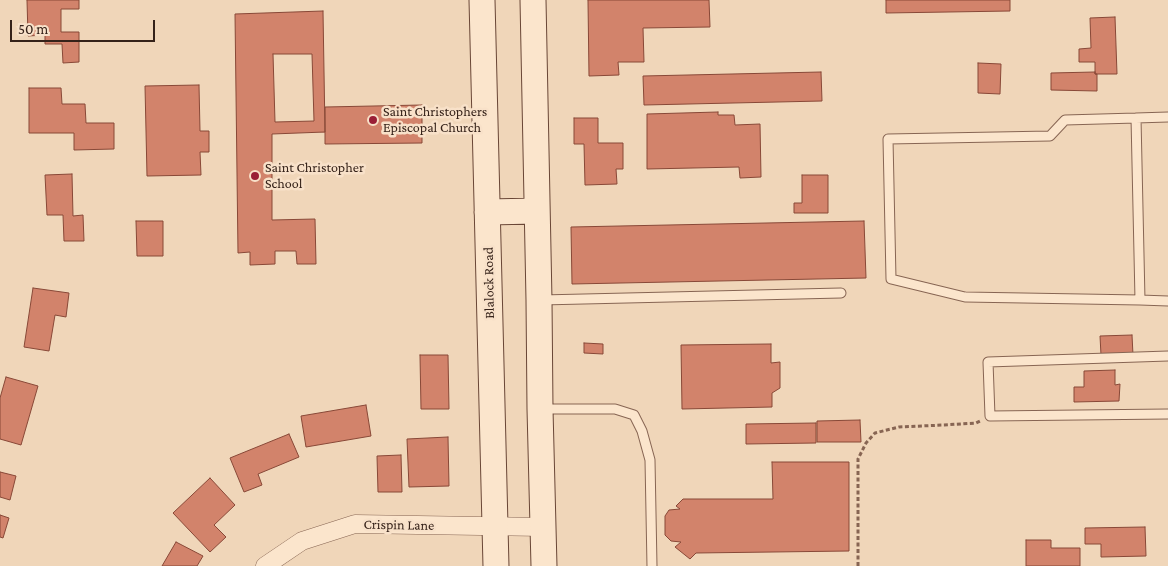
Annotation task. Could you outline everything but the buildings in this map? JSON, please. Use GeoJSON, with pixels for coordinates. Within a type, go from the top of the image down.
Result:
{"type":"FeatureCollection","features":[{"type":"Feature","properties":{"kind":"main road","name":"Blalock Road"},"geometry":{"type":"LineString","coordinates":[[482,0],[496,566]]}},
{"type":"Feature","properties":{"kind":"main road"},"geometry":{"type":"LineString","coordinates":[[533,0],[544,566]]}},
{"type":"Feature","properties":{"kind":"main road"},"geometry":{"type":"LineString","coordinates":[[487,212],[537,211]]}},
{"type":"Feature","properties":{"kind":"street","name":"Crispin Lane"},"geometry":{"type":"LineString","coordinates":[[265,566],[302,541],[356,524],[543,527]]}},
{"type":"Feature","properties":{"kind":"lane"},"geometry":{"type":"LineString","coordinates":[[1136,118],[1140,300]]}},
{"type":"Feature","properties":{"kind":"lane"},"geometry":{"type":"LineString","coordinates":[[1168,118],[1065,120],[1050,136],[888,139],[891,279],[965,297],[1168,301]]}},
{"type":"Feature","properties":{"kind":"lane"},"geometry":{"type":"LineString","coordinates":[[539,300],[841,293]]}},
{"type":"Feature","properties":{"kind":"lane"},"geometry":{"type":"LineString","coordinates":[[1168,356],[988,362],[990,416],[1168,414]]}},
{"type":"Feature","properties":{"kind":"lane"},"geometry":{"type":"LineString","coordinates":[[540,409],[616,409],[634,416],[642,430],[650,460],[652,566]]}},
{"type":"Feature","properties":{"kind":"path"},"geometry":{"type":"LineString","coordinates":[[858,566],[858,459],[866,443],[875,433],[899,427],[976,423],[990,416]]}},
{"type":"Feature","properties":{"kind":"place","name":"Saint Christophers Episcopal Church"},"geometry":{"type":"Point","coordinates":[373,120]}},
{"type":"Feature","properties":{"kind":"place","name":"Saint Christopher School"},"geometry":{"type":"Point","coordinates":[255,176]}}]}
